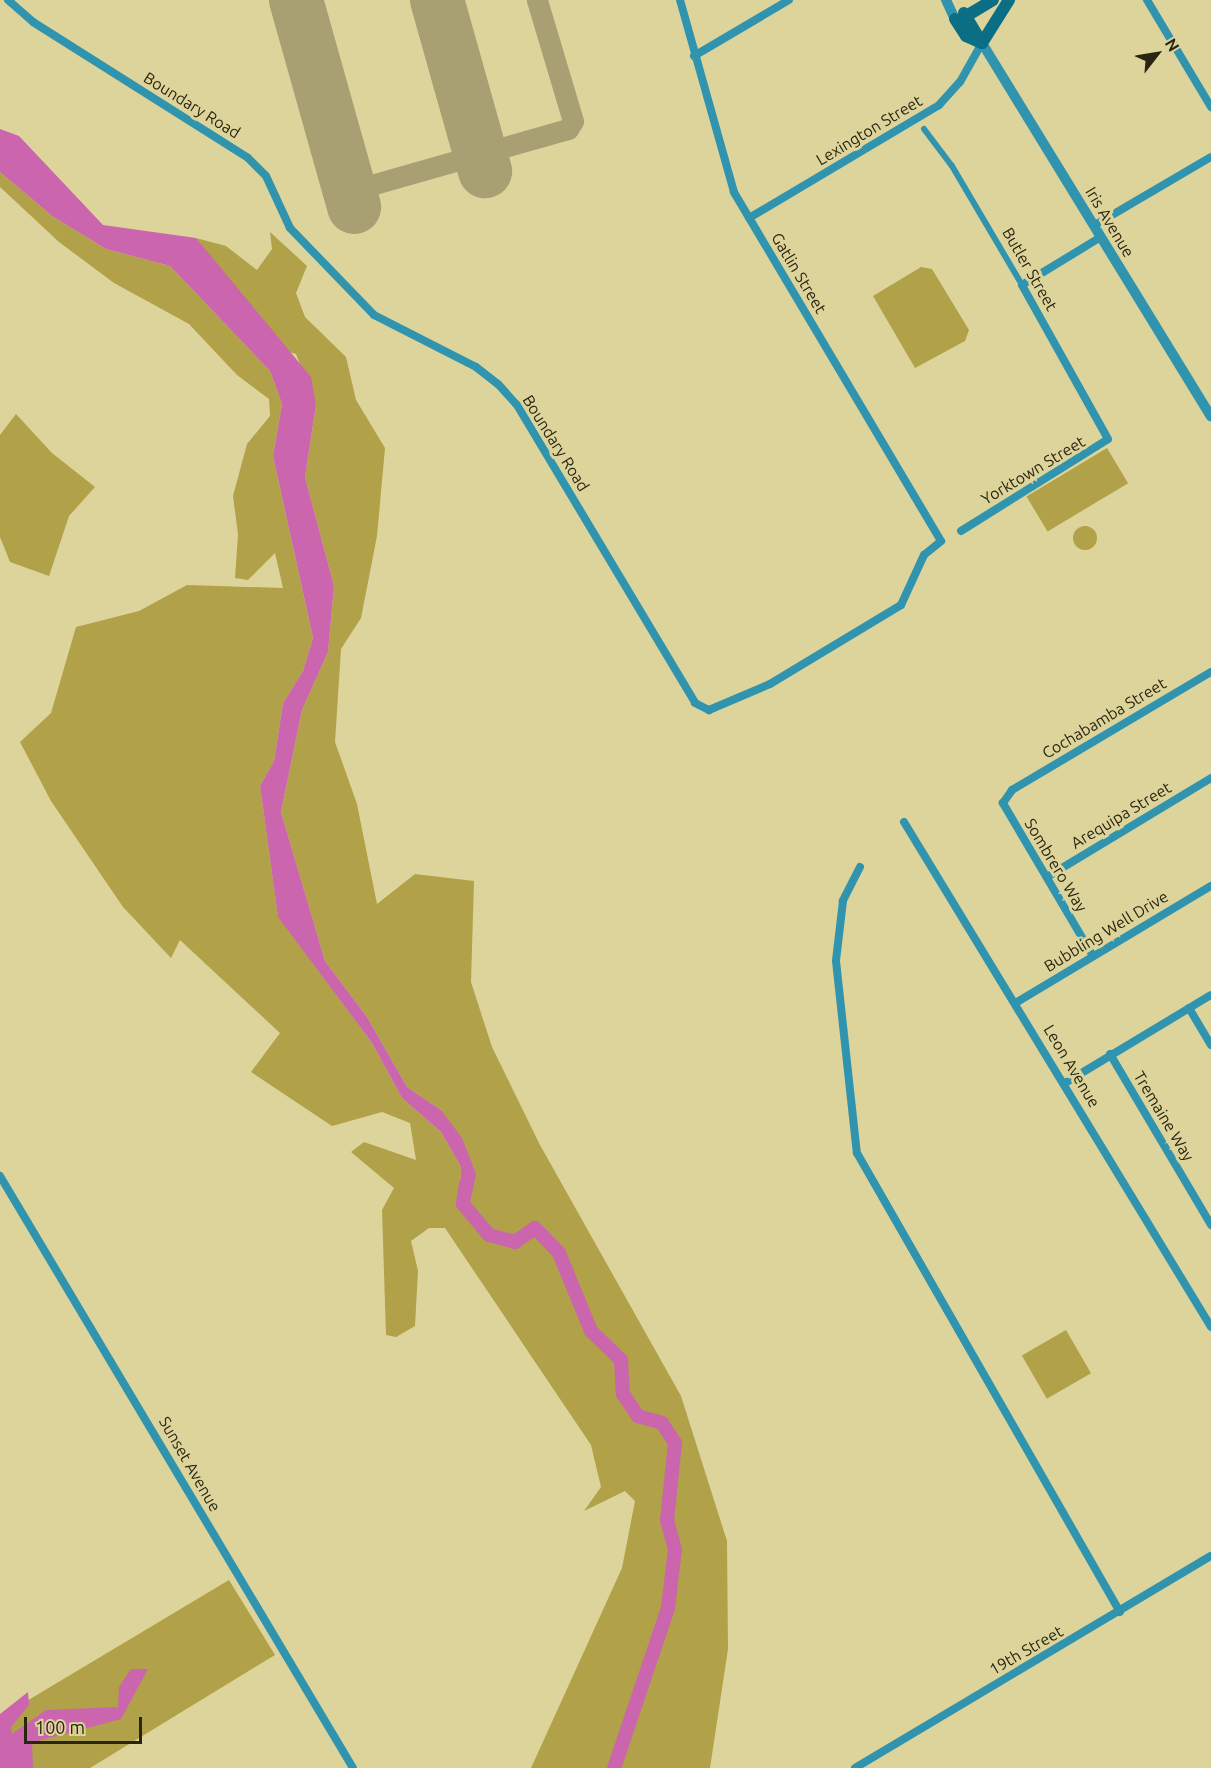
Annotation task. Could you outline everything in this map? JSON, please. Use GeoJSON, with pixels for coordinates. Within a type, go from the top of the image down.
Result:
{"type":"FeatureCollection","features":[{"type":"Feature","properties":{"kind":"main road"},"geometry":{"type":"LineString","coordinates":[[982,43],[963,16],[993,0]]}},
{"type":"Feature","properties":{"kind":"main road"},"geometry":{"type":"LineString","coordinates":[[982,43],[999,0]]}},
{"type":"Feature","properties":{"kind":"main road"},"geometry":{"type":"LineString","coordinates":[[982,43],[1009,0]]}},
{"type":"Feature","properties":{"kind":"street","name":"Boundary Road"},"geometry":{"type":"LineString","coordinates":[[8,0],[33,22],[248,158],[266,176],[290,228],[374,315],[476,367],[498,384],[522,413],[701,708],[713,709],[770,684],[849,641],[901,605],[924,555],[941,541]]}},
{"type":"Feature","properties":{"kind":"street","name":"Gatlin Street"},"geometry":{"type":"LineString","coordinates":[[680,0],[723,165],[749,218],[941,541]]}},
{"type":"Feature","properties":{"kind":"street"},"geometry":{"type":"LineString","coordinates":[[694,56],[789,0]]}},
{"type":"Feature","properties":{"kind":"street"},"geometry":{"type":"LineString","coordinates":[[1147,0],[1211,107]]}},
{"type":"Feature","properties":{"kind":"street"},"geometry":{"type":"LineString","coordinates":[[948,3],[963,16]]}},
{"type":"Feature","properties":{"kind":"street","name":"Lexington Street"},"geometry":{"type":"LineString","coordinates":[[749,218],[939,105],[960,82],[982,43]]}},
{"type":"Feature","properties":{"kind":"street","name":"Iris Avenue"},"geometry":{"type":"LineString","coordinates":[[982,43],[1211,416]]}},
{"type":"Feature","properties":{"kind":"street","name":"Butler Street"},"geometry":{"type":"LineString","coordinates":[[924,129],[952,166],[1105,427]]}},
{"type":"Feature","properties":{"kind":"street"},"geometry":{"type":"LineString","coordinates":[[1095,225],[1211,157]]}},
{"type":"Feature","properties":{"kind":"street"},"geometry":{"type":"LineString","coordinates":[[1022,285],[1101,237]]}},
{"type":"Feature","properties":{"kind":"street","name":"Yorktown Street"},"geometry":{"type":"LineString","coordinates":[[961,531],[1102,446],[1108,439],[1105,427]]}},
{"type":"Feature","properties":{"kind":"street","name":"Cochabamba Street"},"geometry":{"type":"LineString","coordinates":[[1012,790],[1211,672]]}},
{"type":"Feature","properties":{"kind":"street","name":"Arequipa Street"},"geometry":{"type":"LineString","coordinates":[[1047,877],[1211,778]]}},
{"type":"Feature","properties":{"kind":"street","name":"Sombrero Way"},"geometry":{"type":"LineString","coordinates":[[1012,790],[1005,809],[1093,956]]}},
{"type":"Feature","properties":{"kind":"street","name":"Leon Avenue"},"geometry":{"type":"LineString","coordinates":[[904,822],[1017,1002],[1211,1327]]}},
{"type":"Feature","properties":{"kind":"street"},"geometry":{"type":"LineString","coordinates":[[860,867],[843,901],[836,961],[857,1153],[1120,1612]]}},
{"type":"Feature","properties":{"kind":"street","name":"Bubbling Well Drive"},"geometry":{"type":"LineString","coordinates":[[1017,1002],[1211,886]]}},
{"type":"Feature","properties":{"kind":"street"},"geometry":{"type":"LineString","coordinates":[[1065,1083],[1211,995]]}},
{"type":"Feature","properties":{"kind":"street"},"geometry":{"type":"LineString","coordinates":[[1189,1008],[1211,1045]]}},
{"type":"Feature","properties":{"kind":"street","name":"Tremaine Way"},"geometry":{"type":"LineString","coordinates":[[1110,1054],[1211,1225]]}},
{"type":"Feature","properties":{"kind":"street","name":"Sunset Avenue"},"geometry":{"type":"LineString","coordinates":[[0,1176],[353,1768]]}},
{"type":"Feature","properties":{"kind":"street","name":"19th Street"},"geometry":{"type":"LineString","coordinates":[[855,1768],[1211,1556]]}},
{"type":"Feature","properties":{"kind":"shaded area"},"geometry":{"type":"Polygon","coordinates":[[[0,129],[19,136],[103,225],[196,238],[311,377],[316,405],[305,477],[334,586],[328,652],[302,710],[281,812],[325,961],[367,1017],[407,1087],[441,1110],[462,1138],[476,1174],[472,1194],[460,1206],[461,1167],[441,1132],[402,1098],[372,1043],[278,917],[260,786],[274,761],[283,703],[303,671],[313,638],[273,456],[282,404],[270,371],[170,266],[106,249],[52,216],[0,172],[0,129]]]}},
{"type":"Feature","properties":{"kind":"shaded area"},"geometry":{"type":"Polygon","coordinates":[[[0,172],[52,216],[106,249],[170,266],[270,371],[282,404],[273,456],[313,638],[303,671],[283,703],[274,761],[260,786],[278,916],[372,1043],[402,1098],[441,1132],[461,1167],[460,1204],[472,1194],[441,1110],[407,1087],[367,1017],[325,961],[281,812],[302,710],[328,652],[334,586],[305,477],[316,405],[296,354],[283,350],[196,238],[226,246],[257,270],[272,249],[270,232],[307,266],[296,293],[305,317],[346,357],[356,400],[385,448],[377,536],[361,618],[341,649],[335,742],[357,804],[377,904],[415,874],[474,881],[471,982],[492,1047],[540,1145],[681,1396],[727,1541],[728,1649],[710,1768],[531,1768],[622,1568],[635,1501],[625,1491],[584,1511],[601,1487],[591,1445],[445,1228],[429,1228],[411,1241],[418,1271],[415,1326],[396,1337],[386,1335],[382,1210],[394,1188],[351,1152],[364,1142],[416,1160],[410,1123],[382,1112],[332,1126],[251,1072],[280,1033],[180,940],[171,958],[123,907],[51,801],[20,742],[51,713],[76,627],[139,611],[187,585],[283,588],[275,553],[248,580],[235,578],[238,534],[233,496],[247,444],[270,416],[269,399],[237,375],[189,324],[114,283],[59,242],[0,187],[0,172]]]}},
{"type":"Feature","properties":{"kind":"shaded area"},"geometry":{"type":"Polygon","coordinates":[[[921,267],[932,269],[969,330],[965,341],[915,368],[873,296],[921,267]]]}},
{"type":"Feature","properties":{"kind":"shaded area"},"geometry":{"type":"Polygon","coordinates":[[[16,414],[52,453],[95,487],[69,516],[49,576],[10,562],[0,537],[0,435],[16,414]]]}},
{"type":"Feature","properties":{"kind":"shaded area"},"geometry":{"type":"Polygon","coordinates":[[[1107,448],[1128,483],[1048,532],[1026,496],[1107,448]]]}},
{"type":"Feature","properties":{"kind":"shaded area"},"geometry":{"type":"Polygon","coordinates":[[[1085,526],[1094,529],[1097,538],[1094,547],[1085,550],[1076,547],[1073,538],[1076,529],[1085,526]]]}},
{"type":"Feature","properties":{"kind":"shaded area"},"geometry":{"type":"Polygon","coordinates":[[[1066,1330],[1091,1373],[1047,1399],[1022,1356],[1066,1330]]]}},
{"type":"Feature","properties":{"kind":"shaded area"},"geometry":{"type":"Polygon","coordinates":[[[229,1580],[275,1655],[90,1768],[0,1768],[0,1717],[229,1580]]]}},
{"type":"Feature","properties":{"kind":"shaded area"},"geometry":{"type":"Polygon","coordinates":[[[131,1669],[148,1669],[121,1719],[38,1741],[32,1745],[33,1768],[0,1768],[0,1714],[28,1692],[29,1705],[11,1727],[12,1734],[46,1710],[118,1707],[119,1687],[131,1669]]]}},
{"type":"Feature","properties":{"kind":"waterway"},"geometry":{"type":"LineString","coordinates":[[466,1184],[463,1204],[489,1235],[515,1242],[535,1228],[559,1253],[591,1331],[621,1360],[623,1394],[638,1416],[662,1423],[675,1443],[667,1520],[675,1549],[668,1608],[614,1768]]}},
{"type":"Feature","properties":{"kind":"taxiway"},"geometry":{"type":"LineString","coordinates":[[350,191],[568,129],[573,121],[537,0]]}},
{"type":"Feature","properties":{"kind":"runway"},"geometry":{"type":"LineString","coordinates":[[296,0],[354,207]]}},
{"type":"Feature","properties":{"kind":"runway"},"geometry":{"type":"LineString","coordinates":[[437,0],[485,171]]}}]}
